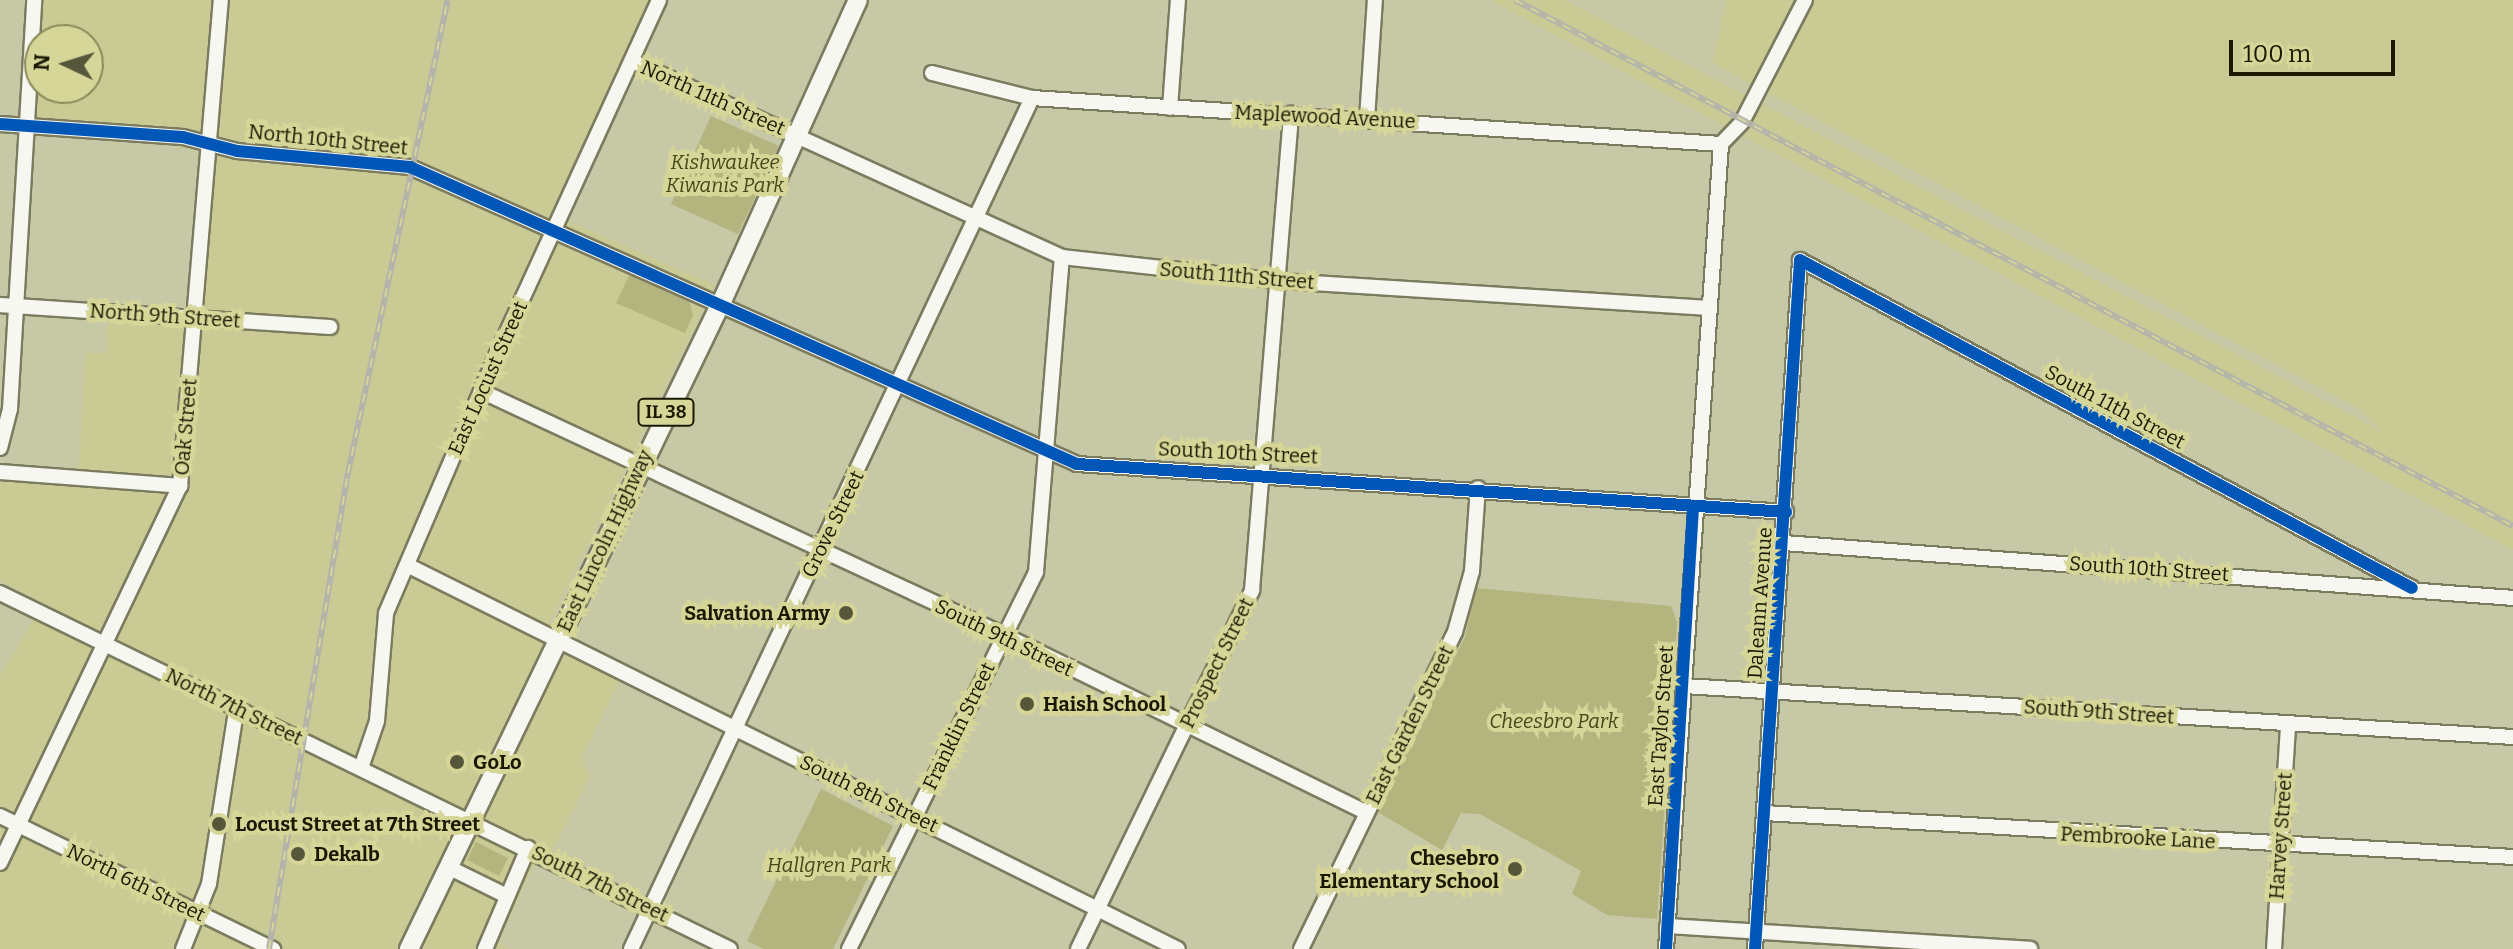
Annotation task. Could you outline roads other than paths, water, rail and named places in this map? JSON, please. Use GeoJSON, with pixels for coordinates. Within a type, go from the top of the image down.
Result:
{"type":"FeatureCollection","features":[{"type":"Feature","properties":{"kind":"main road","name":"East Lincoln Highway"},"geometry":{"type":"LineString","coordinates":[[409,949],[468,821],[722,301],[858,0]]}},
{"type":"Feature","properties":{"kind":"street"},"geometry":{"type":"LineString","coordinates":[[0,448],[10,409],[34,0]]}},
{"type":"Feature","properties":{"kind":"street","name":"Oak Street"},"geometry":{"type":"LineString","coordinates":[[0,863],[107,646],[180,486],[221,0]]}},
{"type":"Feature","properties":{"kind":"street","name":"East Locust Street"},"geometry":{"type":"LineString","coordinates":[[361,768],[377,721],[383,622],[481,391],[659,0]]}},
{"type":"Feature","properties":{"kind":"street"},"geometry":{"type":"LineString","coordinates":[[1170,108],[1178,0]]}},
{"type":"Feature","properties":{"kind":"street"},"geometry":{"type":"LineString","coordinates":[[1367,119],[1375,0]]}},
{"type":"Feature","properties":{"kind":"street"},"geometry":{"type":"LineString","coordinates":[[1721,144],[1742,122],[1805,0]]}},
{"type":"Feature","properties":{"kind":"street","name":"North 11th Street"},"geometry":{"type":"LineString","coordinates":[[632,61],[795,134]]}},
{"type":"Feature","properties":{"kind":"street","name":"Maplewood Avenue"},"geometry":{"type":"LineString","coordinates":[[932,73],[1032,98],[1721,144]]}},
{"type":"Feature","properties":{"kind":"street","name":"Grove Street"},"geometry":{"type":"LineString","coordinates":[[631,949],[901,383],[1032,98]]}},
{"type":"Feature","properties":{"kind":"street","name":"Prospect Street"},"geometry":{"type":"LineString","coordinates":[[1078,949],[1252,590],[1280,281],[1291,114]]}},
{"type":"Feature","properties":{"kind":"street","name":"North 10th Street"},"geometry":{"type":"LineString","coordinates":[[0,124],[208,143],[410,167],[722,301]]}},
{"type":"Feature","properties":{"kind":"street","name":"South 11th Street"},"geometry":{"type":"LineString","coordinates":[[795,134],[1062,257],[1280,281],[1706,308]]}},
{"type":"Feature","properties":{"kind":"street","name":"East Taylor Street"},"geometry":{"type":"LineString","coordinates":[[1666,949],[1706,308],[1721,144]]}},
{"type":"Feature","properties":{"kind":"street","name":"Franklin Street"},"geometry":{"type":"LineString","coordinates":[[849,949],[1040,560],[1062,257]]}},
{"type":"Feature","properties":{"kind":"street","name":"South 11th Street"},"geometry":{"type":"LineString","coordinates":[[1800,260],[2412,588]]}},
{"type":"Feature","properties":{"kind":"street","name":"Daleann Avenue"},"geometry":{"type":"LineString","coordinates":[[1755,941],[1784,543],[1800,260]]}},
{"type":"Feature","properties":{"kind":"street","name":"South 10th Street"},"geometry":{"type":"LineString","coordinates":[[722,301],[1077,464],[1478,488],[1786,512]]}},
{"type":"Feature","properties":{"kind":"street","name":"North 9th Street"},"geometry":{"type":"LineString","coordinates":[[0,305],[330,327]]}},
{"type":"Feature","properties":{"kind":"street"},"geometry":{"type":"LineString","coordinates":[[481,391],[642,463]]}},
{"type":"Feature","properties":{"kind":"street","name":"South 9th Street"},"geometry":{"type":"LineString","coordinates":[[642,463],[820,552],[1004,635],[1186,727],[1367,813]]}},
{"type":"Feature","properties":{"kind":"street"},"geometry":{"type":"LineString","coordinates":[[0,472],[180,486]]}},
{"type":"Feature","properties":{"kind":"street","name":"East Garden Street"},"geometry":{"type":"LineString","coordinates":[[1301,949],[1467,600],[1478,488]]}},
{"type":"Feature","properties":{"kind":"street","name":"South 10th Street"},"geometry":{"type":"LineString","coordinates":[[1784,543],[2513,598]]}},
{"type":"Feature","properties":{"kind":"street","name":"South 8th Street"},"geometry":{"type":"LineString","coordinates":[[407,565],[1178,949]]}},
{"type":"Feature","properties":{"kind":"street","name":"North 7th Street"},"geometry":{"type":"LineString","coordinates":[[0,593],[237,705],[468,821]]}},
{"type":"Feature","properties":{"kind":"street","name":"South 9th Street"},"geometry":{"type":"LineString","coordinates":[[1684,686],[2513,737]]}},
{"type":"Feature","properties":{"kind":"street"},"geometry":{"type":"LineString","coordinates":[[183,949],[199,915],[211,876],[237,705]]}},
{"type":"Feature","properties":{"kind":"street","name":"Harvey Street"},"geometry":{"type":"LineString","coordinates":[[2274,949],[2288,724]]}},
{"type":"Feature","properties":{"kind":"street","name":"Pembrooke Lane"},"geometry":{"type":"LineString","coordinates":[[1764,813],[2513,857]]}},
{"type":"Feature","properties":{"kind":"street","name":"North 6th Street"},"geometry":{"type":"LineString","coordinates":[[0,816],[273,949]]}},
{"type":"Feature","properties":{"kind":"street","name":"South 7th Street"},"geometry":{"type":"LineString","coordinates":[[468,821],[730,949]]}},
{"type":"Feature","properties":{"kind":"street"},"geometry":{"type":"LineString","coordinates":[[485,949],[505,895],[528,848]]}},
{"type":"Feature","properties":{"kind":"street"},"geometry":{"type":"LineString","coordinates":[[448,867],[505,895]]}},
{"type":"Feature","properties":{"kind":"street"},"geometry":{"type":"LineString","coordinates":[[1667,926],[1755,941],[2030,949]]}},
{"type":"Feature","properties":{"kind":"railway"},"geometry":{"type":"LineString","coordinates":[[269,949],[348,473],[448,0]]}},
{"type":"Feature","properties":{"kind":"railway"},"geometry":{"type":"LineString","coordinates":[[1515,0],[2513,526]]}},
{"type":"Feature","properties":{"kind":"place","name":"Salvation Army"},"geometry":{"type":"Point","coordinates":[846,613]}},
{"type":"Feature","properties":{"kind":"place","name":"Haish School"},"geometry":{"type":"Point","coordinates":[1027,704]}},
{"type":"Feature","properties":{"kind":"place","name":"GoLo"},"geometry":{"type":"Point","coordinates":[457,762]}},
{"type":"Feature","properties":{"kind":"place","name":"Locust Street at 7th Street"},"geometry":{"type":"Point","coordinates":[219,824]}},
{"type":"Feature","properties":{"kind":"place","name":"Dekalb"},"geometry":{"type":"Point","coordinates":[298,854]}},
{"type":"Feature","properties":{"kind":"place","name":"Chesebro Elementary School"},"geometry":{"type":"Point","coordinates":[1515,869]}},
{"type":"Feature","properties":{"kind":"park label","name":"Kishwaukee Kiwanis Park"},"geometry":{"type":"Point","coordinates":[725,174]}},
{"type":"Feature","properties":{"kind":"park label","name":"Cheesbro Park"},"geometry":{"type":"Point","coordinates":[1554,721]}},
{"type":"Feature","properties":{"kind":"park label","name":"Hallgren Park"},"geometry":{"type":"Point","coordinates":[829,865]}}]}
